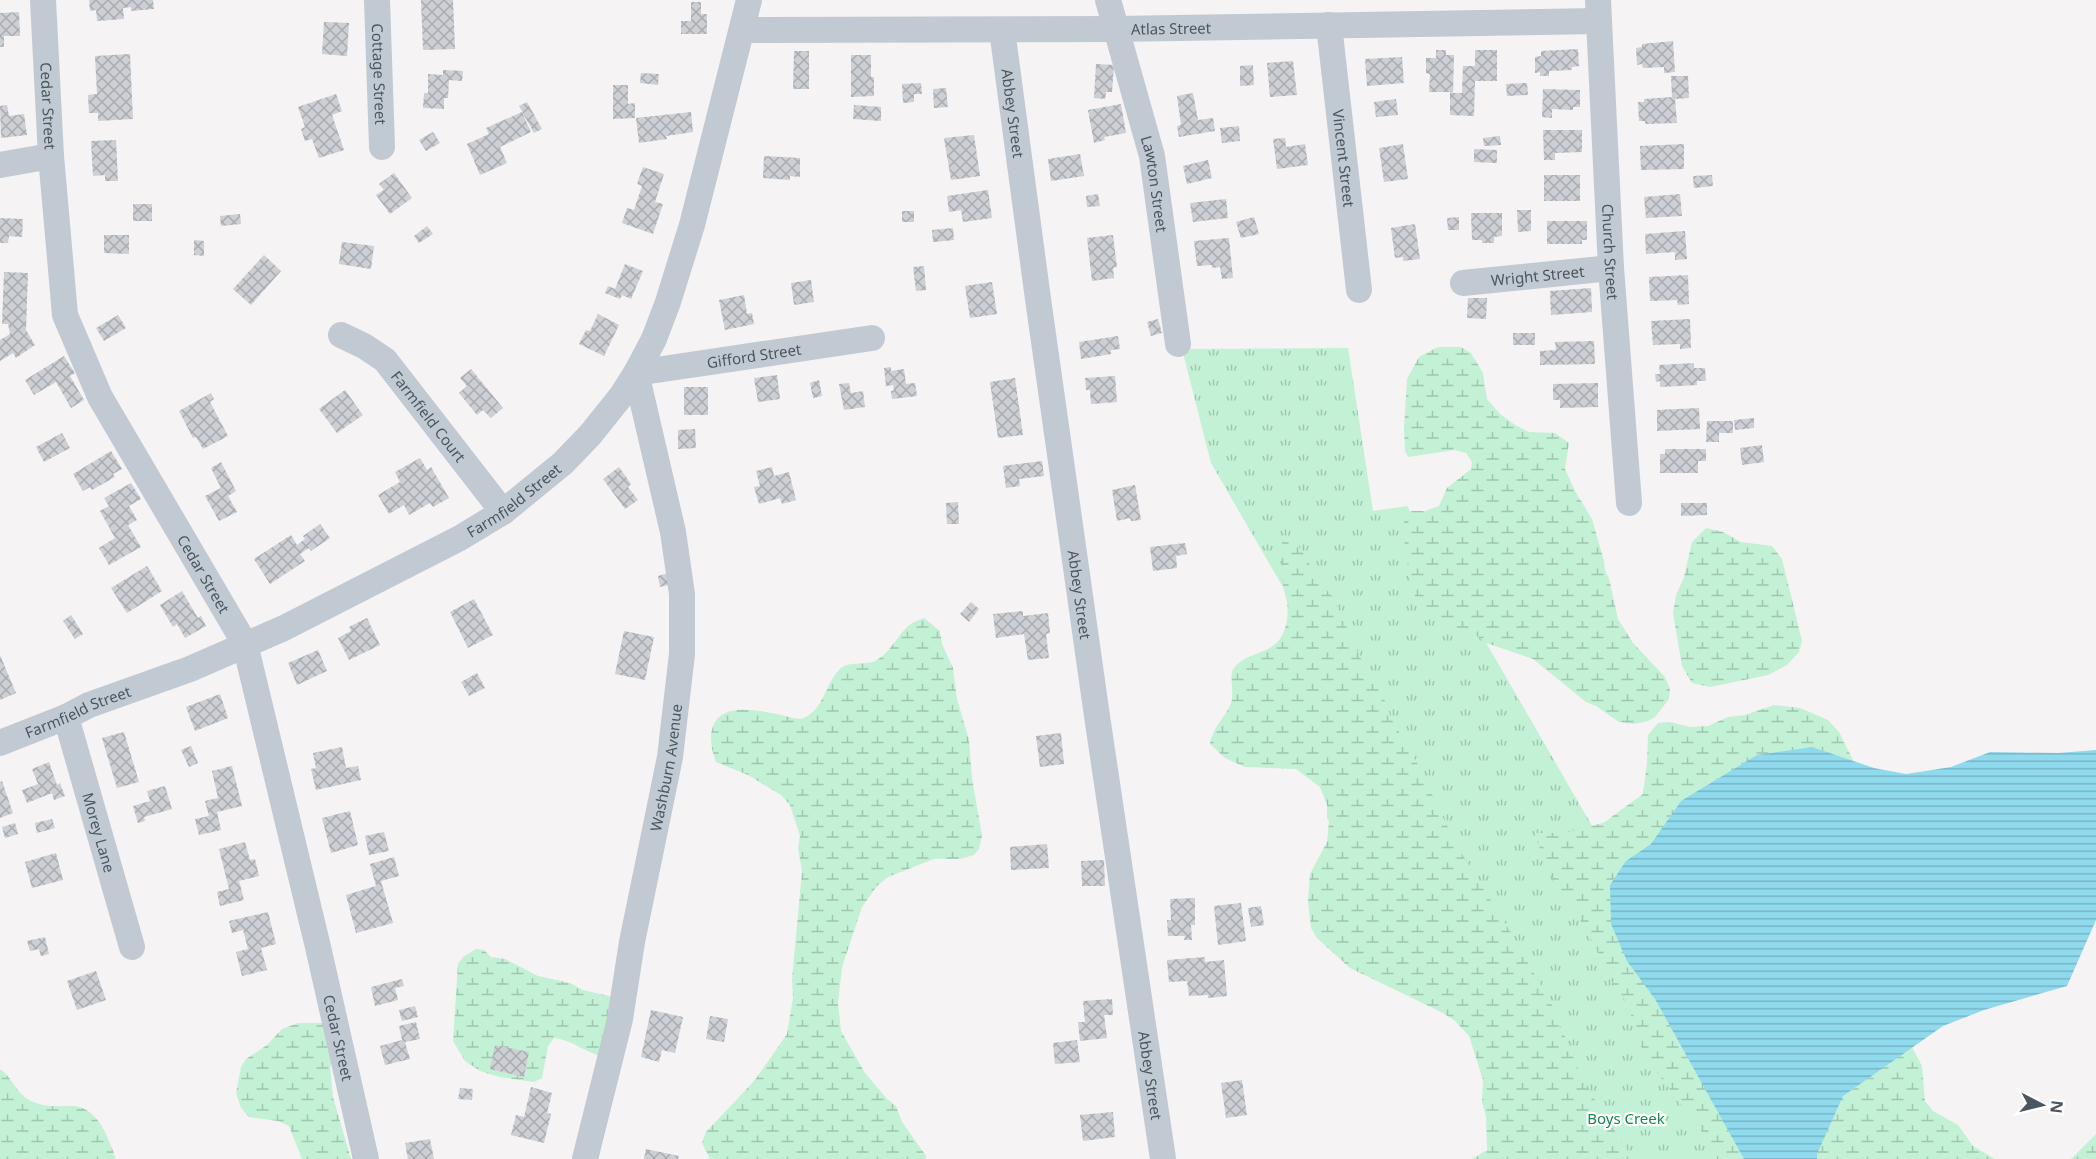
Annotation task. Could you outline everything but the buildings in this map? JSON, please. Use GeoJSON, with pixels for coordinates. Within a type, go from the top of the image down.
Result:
{"type":"FeatureCollection","features":[{"type":"Feature","properties":{"kind":"street","name":"Cedar Street"},"geometry":{"type":"LineString","coordinates":[[43,0],[51,156],[65,315],[100,397],[245,645],[366,1159]]}},
{"type":"Feature","properties":{"kind":"street","name":"Cottage Street"},"geometry":{"type":"LineString","coordinates":[[377,0],[382,147]]}},
{"type":"Feature","properties":{"kind":"street","name":"Farmfield Street"},"geometry":{"type":"LineString","coordinates":[[0,743],[66,717],[89,705],[190,669],[284,628],[451,542],[503,512],[548,476],[590,435],[636,374],[654,339],[681,264],[749,0]]}},
{"type":"Feature","properties":{"kind":"street","name":"Lawton Street"},"geometry":{"type":"LineString","coordinates":[[1108,0],[1152,156],[1178,344]]}},
{"type":"Feature","properties":{"kind":"street","name":"Atlas Street"},"geometry":{"type":"LineString","coordinates":[[742,30],[1002,30],[1329,25],[1599,10]]}},
{"type":"Feature","properties":{"kind":"street","name":"Church Street"},"geometry":{"type":"LineString","coordinates":[[1599,10],[1611,268],[1629,503]]}},
{"type":"Feature","properties":{"kind":"street","name":"Vincent Street"},"geometry":{"type":"LineString","coordinates":[[1329,25],[1359,290]]}},
{"type":"Feature","properties":{"kind":"street","name":"Abbey Street"},"geometry":{"type":"LineString","coordinates":[[1002,30],[1098,723],[1163,1159]]}},
{"type":"Feature","properties":{"kind":"street"},"geometry":{"type":"LineString","coordinates":[[0,165],[51,156]]}},
{"type":"Feature","properties":{"kind":"street","name":"Wright Street"},"geometry":{"type":"LineString","coordinates":[[1463,283],[1611,268]]}},
{"type":"Feature","properties":{"kind":"street","name":"Farmfield Court"},"geometry":{"type":"LineString","coordinates":[[341,335],[385,360],[503,512]]}},
{"type":"Feature","properties":{"kind":"street","name":"Gifford Street"},"geometry":{"type":"LineString","coordinates":[[636,374],[872,338]]}},
{"type":"Feature","properties":{"kind":"street","name":"Washburn Avenue"},"geometry":{"type":"LineString","coordinates":[[585,1159],[620,1019],[632,942],[670,757],[682,654],[682,594],[673,532],[636,374]]}},
{"type":"Feature","properties":{"kind":"street","name":"Morey Lane"},"geometry":{"type":"LineString","coordinates":[[66,717],[132,947]]}},
{"type":"Feature","properties":{"kind":"green space"},"geometry":{"type":"Polygon","coordinates":[[[1438,347],[1461,347],[1471,353],[1483,373],[1487,399],[1500,414],[1515,425],[1529,432],[1555,433],[1569,443],[1565,469],[1592,519],[1618,619],[1633,643],[1665,677],[1670,689],[1669,699],[1655,717],[1634,724],[1619,722],[1586,702],[1533,659],[1486,643],[1477,636],[1460,630],[1447,619],[1423,610],[1417,603],[1409,575],[1403,531],[1405,515],[1411,511],[1425,511],[1439,506],[1447,488],[1471,469],[1472,462],[1466,453],[1454,450],[1408,457],[1405,451],[1407,379],[1419,357],[1438,347]]]}},
{"type":"Feature","properties":{"kind":"green space","name":"Boys Creek"},"geometry":{"type":"Polygon","coordinates":[[[1348,348],[1373,511],[1407,506],[1702,1016],[1762,1159],[1596,1159],[1579,1098],[1211,463],[1182,349],[1348,348]]]}},
{"type":"Feature","properties":{"kind":"green space"},"geometry":{"type":"Polygon","coordinates":[[[1706,528],[1723,532],[1741,542],[1772,546],[1782,559],[1802,641],[1799,652],[1787,665],[1768,675],[1710,687],[1692,683],[1682,666],[1673,613],[1676,595],[1684,577],[1692,542],[1706,528]]]}},
{"type":"Feature","properties":{"kind":"green space"},"geometry":{"type":"Polygon","coordinates":[[[1286,538],[1292,540],[1301,549],[1320,583],[1333,597],[1366,670],[1383,696],[1392,720],[1416,761],[1457,846],[1510,931],[1553,1007],[1556,1020],[1571,1048],[1582,1080],[1633,1159],[1472,1159],[1487,1150],[1486,1116],[1482,1102],[1483,1080],[1469,1036],[1455,1021],[1443,1013],[1350,968],[1317,938],[1311,928],[1308,901],[1310,874],[1327,842],[1329,821],[1327,805],[1320,787],[1296,769],[1245,767],[1225,758],[1210,744],[1214,731],[1231,703],[1232,671],[1238,663],[1274,645],[1284,631],[1288,608],[1279,547],[1286,538]]]}},
{"type":"Feature","properties":{"kind":"green space"},"geometry":{"type":"Polygon","coordinates":[[[924,618],[940,631],[942,644],[953,668],[957,699],[969,740],[972,778],[982,836],[979,849],[974,855],[960,859],[934,859],[888,877],[877,886],[862,907],[842,967],[838,1003],[841,1031],[865,1073],[896,1106],[902,1122],[926,1159],[710,1159],[702,1143],[706,1132],[755,1080],[787,1034],[793,998],[792,979],[802,871],[798,848],[800,836],[790,805],[781,795],[748,775],[716,762],[712,745],[712,728],[718,718],[732,711],[760,711],[798,719],[809,715],[815,710],[842,667],[877,660],[906,628],[924,618]]]}},
{"type":"Feature","properties":{"kind":"green space"},"geometry":{"type":"Polygon","coordinates":[[[1774,705],[1800,708],[1828,720],[1839,732],[1852,758],[1864,797],[1895,1015],[1922,1066],[1925,1101],[1933,1111],[1958,1125],[1973,1146],[1995,1159],[1717,1159],[1708,1140],[1656,1071],[1640,1045],[1628,1005],[1605,972],[1595,946],[1574,909],[1558,891],[1535,833],[1564,833],[1603,823],[1643,794],[1648,735],[1658,723],[1670,722],[1690,727],[1708,726],[1728,717],[1745,715],[1774,705]]]}},
{"type":"Feature","properties":{"kind":"green space"},"geometry":{"type":"Polygon","coordinates":[[[476,949],[484,950],[491,957],[505,959],[538,976],[570,983],[583,990],[613,997],[605,1057],[554,1038],[548,1046],[542,1078],[534,1082],[499,1077],[480,1071],[465,1061],[453,1041],[458,964],[463,957],[476,949]]]}},
{"type":"Feature","properties":{"kind":"green space"},"geometry":{"type":"Polygon","coordinates":[[[298,1023],[324,1023],[335,1050],[330,1068],[333,1097],[351,1159],[302,1159],[289,1126],[278,1121],[249,1117],[241,1108],[236,1093],[241,1067],[246,1059],[267,1045],[282,1029],[298,1023]]]}},
{"type":"Feature","properties":{"kind":"green space"},"geometry":{"type":"Polygon","coordinates":[[[0,1069],[29,1100],[47,1106],[77,1106],[93,1115],[109,1140],[116,1159],[0,1159],[0,1069]]]}},
{"type":"Feature","properties":{"kind":"green space"},"geometry":{"type":"Polygon","coordinates":[[[2096,1134],[2096,1159],[2071,1159],[2096,1134]]]}},
{"type":"Feature","properties":{"kind":"water"},"geometry":{"type":"Polygon","coordinates":[[[1812,747],[1874,768],[1906,774],[1951,767],[1990,752],[2058,753],[2096,750],[2096,920],[2067,986],[1984,1010],[1943,1026],[1843,1096],[1817,1154],[1817,1159],[1744,1159],[1655,999],[1627,961],[1611,924],[1610,885],[1626,861],[1651,844],[1681,801],[1757,755],[1812,747]]]}}]}
